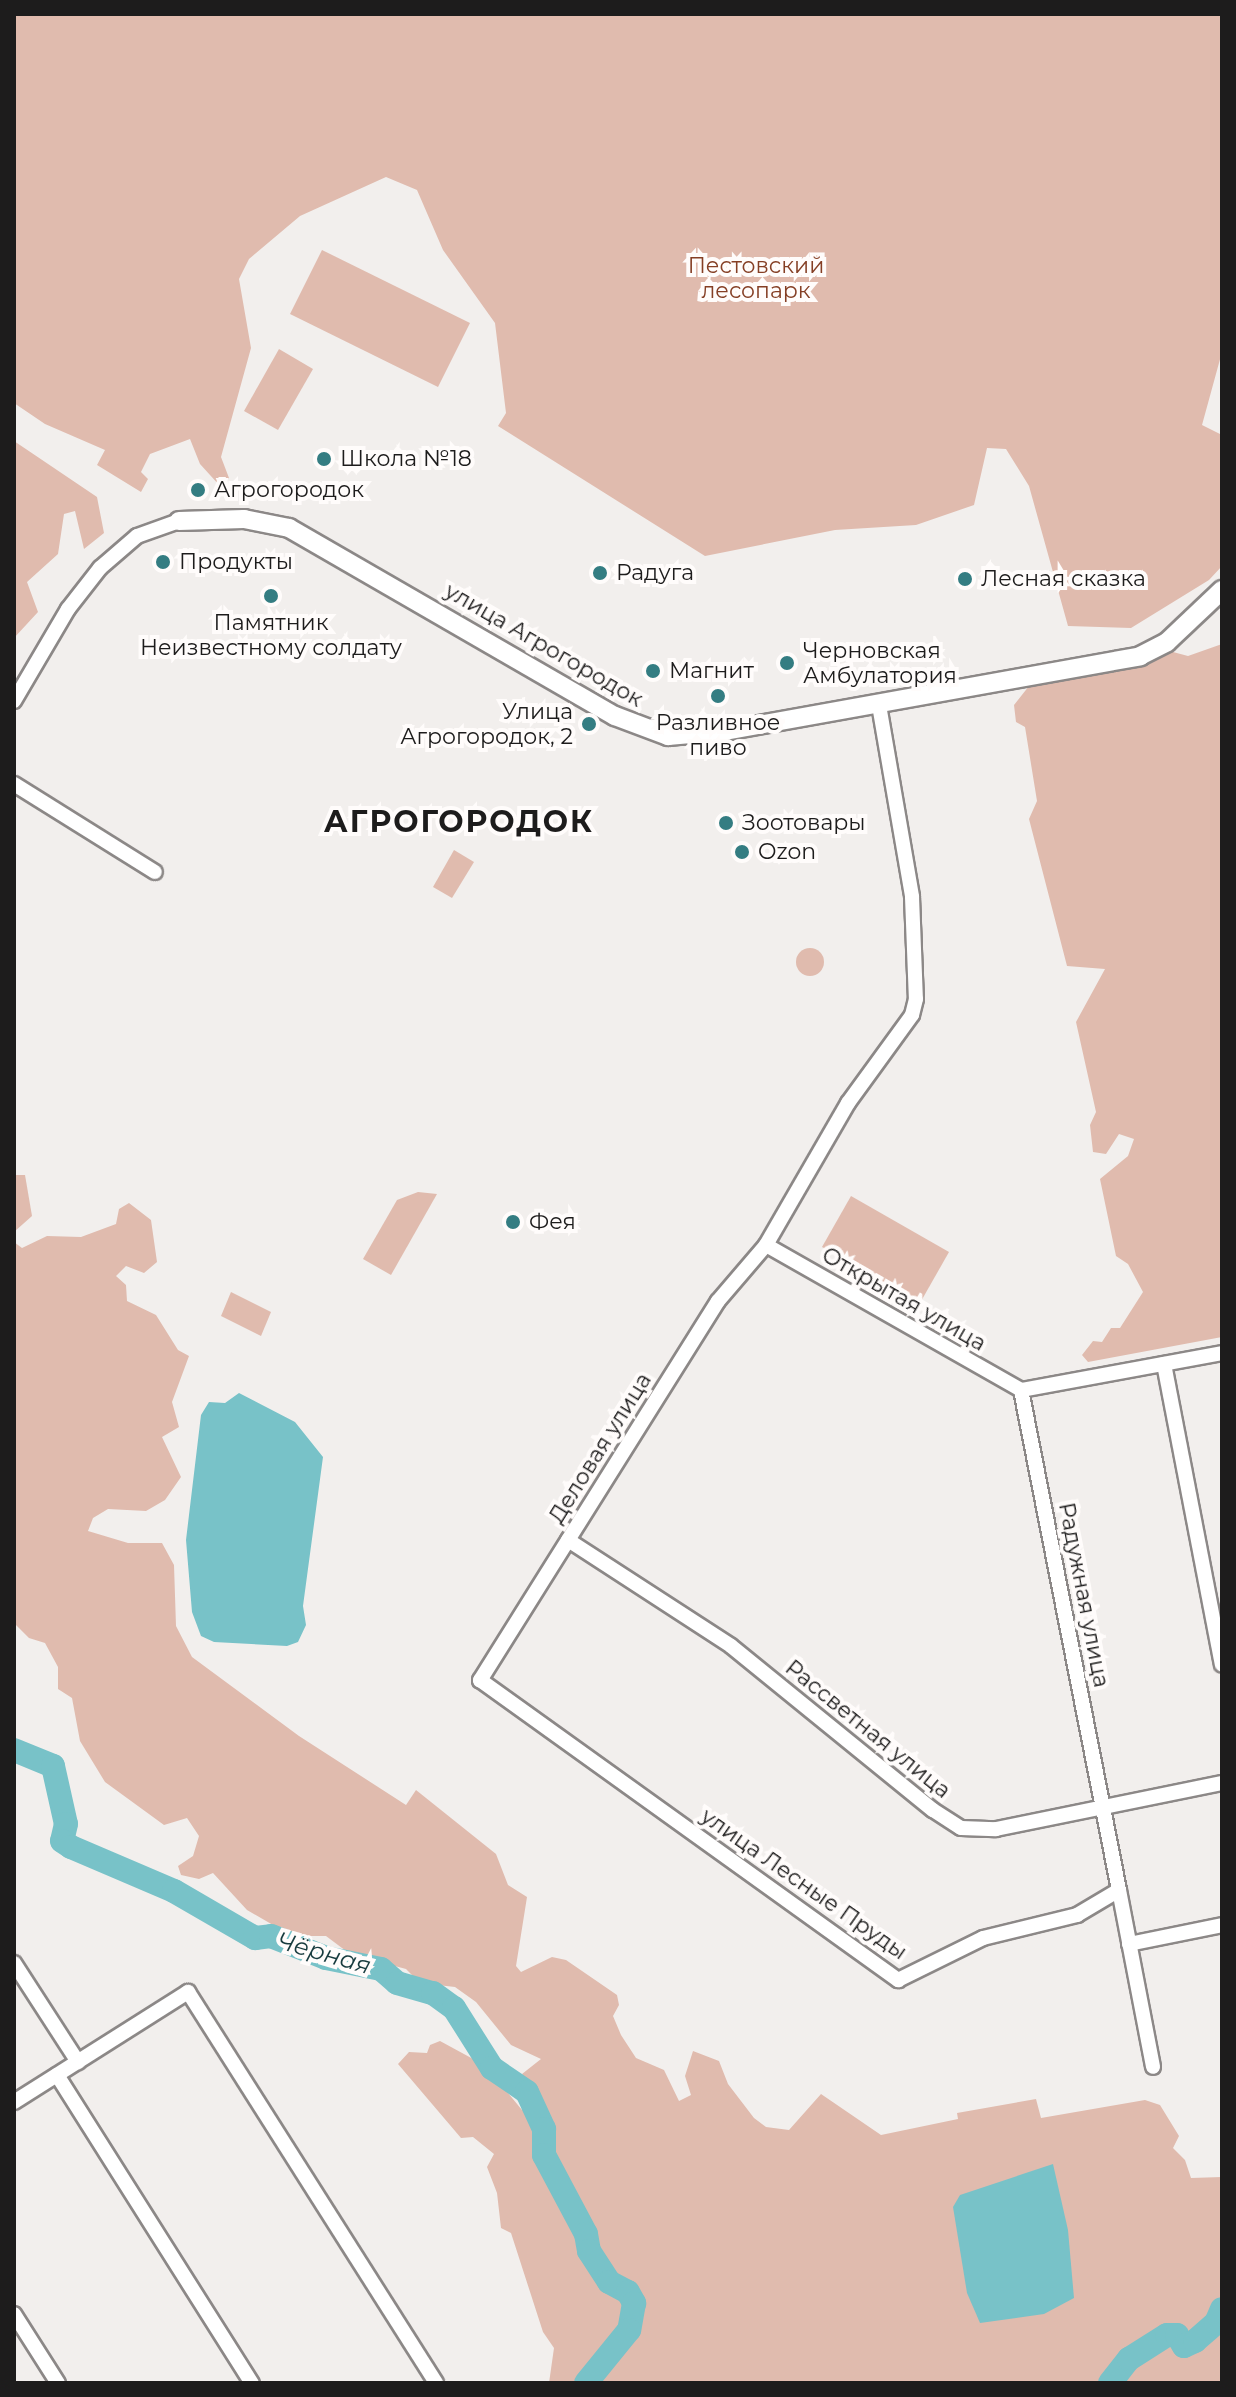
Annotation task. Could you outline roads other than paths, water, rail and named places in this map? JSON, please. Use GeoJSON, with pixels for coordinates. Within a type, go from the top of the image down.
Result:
{"type":"FeatureCollection","features":[{"type":"Feature","properties":{"kind":"street","name":"улица Агрогородок"},"geometry":{"type":"LineString","coordinates":[[14,701],[68,609],[100,568],[137,536],[179,521],[244,519],[294,531],[615,716],[653,732],[699,735],[1140,656],[1167,642],[1222,590]]}},
{"type":"Feature","properties":{"kind":"street","name":"Деловая улица"},"geometry":{"type":"LineString","coordinates":[[480,1680],[718,1301],[766,1245],[848,1103],[902,1032],[916,999],[912,897],[879,705]]}},
{"type":"Feature","properties":{"kind":"street"},"geometry":{"type":"LineString","coordinates":[[14,784],[155,872]]}},
{"type":"Feature","properties":{"kind":"street","name":"Открытая улица"},"geometry":{"type":"LineString","coordinates":[[766,1245],[1021,1390]]}},
{"type":"Feature","properties":{"kind":"street"},"geometry":{"type":"LineString","coordinates":[[1021,1390],[1222,1353]]}},
{"type":"Feature","properties":{"kind":"street"},"geometry":{"type":"LineString","coordinates":[[1164,1364],[1222,1664]]}},
{"type":"Feature","properties":{"kind":"street","name":"Радужная улица"},"geometry":{"type":"LineString","coordinates":[[1021,1390],[1119,1890]]}},
{"type":"Feature","properties":{"kind":"street","name":"Рассветная улица"},"geometry":{"type":"LineString","coordinates":[[568,1540],[731,1646],[954,1824],[996,1829],[1222,1783]]}},
{"type":"Feature","properties":{"kind":"street","name":"улица Лесные Пруды"},"geometry":{"type":"LineString","coordinates":[[480,1680],[898,1980],[983,1938],[1077,1915],[1119,1890]]}},
{"type":"Feature","properties":{"kind":"street"},"geometry":{"type":"LineString","coordinates":[[1119,1890],[1153,2067]]}},
{"type":"Feature","properties":{"kind":"street"},"geometry":{"type":"LineString","coordinates":[[1129,1944],[1222,1925]]}},
{"type":"Feature","properties":{"kind":"street"},"geometry":{"type":"LineString","coordinates":[[14,1963],[78,2062]]}},
{"type":"Feature","properties":{"kind":"street"},"geometry":{"type":"LineString","coordinates":[[14,2102],[188,1992],[436,2383]]}},
{"type":"Feature","properties":{"kind":"street"},"geometry":{"type":"LineString","coordinates":[[57,2075],[252,2383]]}},
{"type":"Feature","properties":{"kind":"street"},"geometry":{"type":"LineString","coordinates":[[14,2314],[58,2383]]}},
{"type":"Feature","properties":{"kind":"water"},"geometry":{"type":"Polygon","coordinates":[[[239,1393],[295,1422],[323,1457],[303,1606],[306,1625],[298,1642],[287,1646],[214,1642],[201,1636],[192,1612],[186,1540],[201,1415],[209,1402],[225,1403],[239,1393]]]}},
{"type":"Feature","properties":{"kind":"water"},"geometry":{"type":"Polygon","coordinates":[[[1053,2164],[1068,2230],[1074,2298],[1044,2314],[980,2323],[967,2293],[953,2207],[960,2195],[1053,2164]]]}},
{"type":"Feature","properties":{"kind":"waterway","name":"Чёрная"},"geometry":{"type":"LineString","coordinates":[[14,1750],[53,1766],[66,1824],[62,1841],[71,1847],[174,1891],[255,1938],[271,1936],[326,1958],[381,1969],[397,1983],[433,1993],[454,2008],[492,2068],[527,2092],[544,2129],[544,2155],[586,2234],[589,2251],[609,2282],[628,2292],[634,2303],[629,2330],[586,2383]]}},
{"type":"Feature","properties":{"kind":"waterway","name":"Чёрная"},"geometry":{"type":"LineString","coordinates":[[1110,2383],[1129,2359],[1167,2335],[1177,2335],[1184,2346],[1195,2341],[1216,2323],[1222,2309]]}},
{"type":"Feature","properties":{"kind":"place","name":"Школа №18"},"geometry":{"type":"Point","coordinates":[324,459]}},
{"type":"Feature","properties":{"kind":"place","name":"Агрогородок"},"geometry":{"type":"Point","coordinates":[198,490]}},
{"type":"Feature","properties":{"kind":"place","name":"Продукты"},"geometry":{"type":"Point","coordinates":[163,562]}},
{"type":"Feature","properties":{"kind":"place","name":"Радуга"},"geometry":{"type":"Point","coordinates":[600,573]}},
{"type":"Feature","properties":{"kind":"place","name":"Лесная сказка"},"geometry":{"type":"Point","coordinates":[965,579]}},
{"type":"Feature","properties":{"kind":"place","name":"Памятник Неизвестному солдату"},"geometry":{"type":"Point","coordinates":[271,596]}},
{"type":"Feature","properties":{"kind":"place","name":"Черновская Амбулатория"},"geometry":{"type":"Point","coordinates":[787,663]}},
{"type":"Feature","properties":{"kind":"place","name":"Магнит"},"geometry":{"type":"Point","coordinates":[653,671]}},
{"type":"Feature","properties":{"kind":"place","name":"Разливное пиво"},"geometry":{"type":"Point","coordinates":[718,696]}},
{"type":"Feature","properties":{"kind":"place","name":"Улица Агрогородок, 2"},"geometry":{"type":"Point","coordinates":[589,724]}},
{"type":"Feature","properties":{"kind":"place","name":"Зоотовары"},"geometry":{"type":"Point","coordinates":[726,823]}},
{"type":"Feature","properties":{"kind":"place","name":"Ozon"},"geometry":{"type":"Point","coordinates":[742,852]}},
{"type":"Feature","properties":{"kind":"place","name":"Фея"},"geometry":{"type":"Point","coordinates":[513,1222]}},
{"type":"Feature","properties":{"kind":"district","name":"АГРОГОРОДОК"},"geometry":{"type":"Point","coordinates":[459,822]}},
{"type":"Feature","properties":{"kind":"park label","name":"Пестовский лесопарк"},"geometry":{"type":"Point","coordinates":[756,278]}}]}
